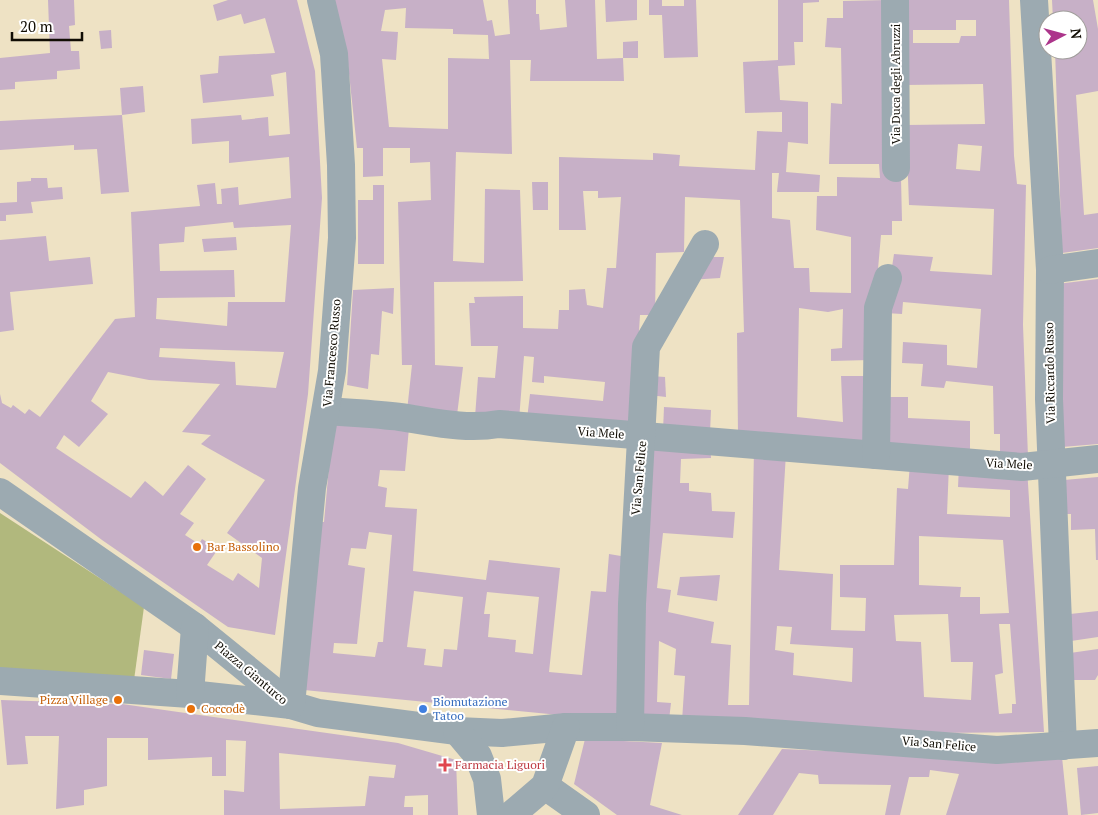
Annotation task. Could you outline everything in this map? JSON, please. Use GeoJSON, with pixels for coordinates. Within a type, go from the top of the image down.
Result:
{"type":"FeatureCollection","features":[{"type":"Feature","properties":{"kind":"street","name":"Via Francesco Russo"},"geometry":{"type":"LineString","coordinates":[[291,705],[312,488],[327,411],[332,371],[342,238],[341,165],[334,54],[321,0]]}},
{"type":"Feature","properties":{"kind":"street","name":"Via Duca degli Abruzzi"},"geometry":{"type":"LineString","coordinates":[[895,0],[896,168]]}},
{"type":"Feature","properties":{"kind":"street","name":"Via Riccardo Russo"},"geometry":{"type":"LineString","coordinates":[[1034,0],[1050,270],[1049,399],[1063,746]]}},
{"type":"Feature","properties":{"kind":"street","name":"Via San Felice"},"geometry":{"type":"LineString","coordinates":[[630,727],[632,595],[646,347],[705,244]]}},
{"type":"Feature","properties":{"kind":"street"},"geometry":{"type":"LineString","coordinates":[[1050,270],[1098,263]]}},
{"type":"Feature","properties":{"kind":"street"},"geometry":{"type":"LineString","coordinates":[[876,455],[878,308],[888,278]]}},
{"type":"Feature","properties":{"kind":"street","name":"Via Mele"},"geometry":{"type":"LineString","coordinates":[[327,411],[401,418],[434,424],[480,427],[499,424],[1022,467],[1098,459]]}},
{"type":"Feature","properties":{"kind":"street","name":"Piazza Gianturco"},"geometry":{"type":"LineString","coordinates":[[0,492],[195,627],[291,705]]}},
{"type":"Feature","properties":{"kind":"street"},"geometry":{"type":"LineString","coordinates":[[190,694],[195,627]]}},
{"type":"Feature","properties":{"kind":"street","name":"Piazza Gianturco"},"geometry":{"type":"LineString","coordinates":[[0,681],[190,694],[291,705]]}},
{"type":"Feature","properties":{"kind":"street","name":"Via San Felice"},"geometry":{"type":"LineString","coordinates":[[291,705],[318,713],[457,731],[502,733],[566,727],[745,731],[997,750],[1098,743]]}},
{"type":"Feature","properties":{"kind":"street"},"geometry":{"type":"LineString","coordinates":[[511,815],[545,786],[566,727]]}},
{"type":"Feature","properties":{"kind":"street"},"geometry":{"type":"LineString","coordinates":[[457,731],[478,756],[487,779],[491,815]]}},
{"type":"Feature","properties":{"kind":"street"},"geometry":{"type":"LineString","coordinates":[[545,786],[586,815]]}},
{"type":"Feature","properties":{"kind":"green space"},"geometry":{"type":"Polygon","coordinates":[[[0,513],[144,607],[134,680],[0,669],[0,513]]]}},
{"type":"Feature","properties":{"kind":"building"},"geometry":{"type":"Polygon","coordinates":[[[48,0],[74,0],[75,25],[69,26],[71,51],[79,51],[80,69],[57,71],[57,79],[15,82],[15,89],[0,90],[0,58],[50,53],[48,0]]]}},
{"type":"Feature","properties":{"kind":"building"},"geometry":{"type":"Polygon","coordinates":[[[228,0],[297,0],[315,71],[322,198],[308,394],[275,635],[228,627],[102,540],[0,463],[0,394],[2,403],[11,408],[13,405],[25,414],[29,409],[40,417],[115,319],[135,317],[131,212],[200,206],[197,185],[215,183],[217,204],[222,204],[221,189],[238,187],[239,205],[291,198],[289,157],[229,163],[229,141],[192,144],[191,119],[241,115],[242,120],[268,117],[269,136],[290,134],[286,72],[271,75],[274,96],[203,103],[200,75],[218,73],[219,56],[275,53],[265,18],[244,24],[241,14],[217,21],[213,5],[228,0]],[[233,222],[185,227],[184,242],[159,244],[160,271],[234,270],[235,297],[157,298],[156,319],[227,326],[228,302],[285,302],[291,225],[234,228],[233,222]],[[160,348],[159,357],[235,362],[236,385],[276,388],[284,352],[160,348]],[[108,372],[91,401],[108,414],[79,447],[64,435],[56,448],[131,498],[145,481],[163,496],[188,465],[206,479],[180,514],[194,523],[185,535],[199,544],[202,539],[218,549],[207,565],[233,581],[238,573],[259,588],[262,558],[227,533],[265,480],[201,444],[211,435],[182,432],[220,384],[149,380],[108,372]]]}},
{"type":"Feature","properties":{"kind":"building"},"geometry":{"type":"Polygon","coordinates":[[[331,0],[483,0],[487,21],[492,20],[495,36],[510,34],[508,0],[536,0],[536,14],[539,14],[540,30],[567,27],[565,0],[595,0],[597,59],[623,58],[624,81],[530,81],[531,60],[510,60],[512,154],[456,152],[453,261],[484,263],[485,189],[520,190],[523,281],[434,282],[435,365],[463,367],[457,415],[407,411],[412,365],[402,365],[398,202],[431,200],[430,162],[410,163],[410,148],[383,148],[383,176],[363,177],[363,148],[357,148],[347,55],[331,0]],[[406,8],[385,10],[381,31],[398,32],[396,60],[382,59],[389,127],[448,129],[448,58],[489,59],[488,35],[453,34],[453,29],[405,28],[406,8]]]}},
{"type":"Feature","properties":{"kind":"building"},"geometry":{"type":"Polygon","coordinates":[[[605,0],[637,0],[637,20],[606,22],[605,0]]]}},
{"type":"Feature","properties":{"kind":"building"},"geometry":{"type":"Polygon","coordinates":[[[649,0],[662,0],[662,6],[684,6],[684,0],[696,0],[698,57],[664,58],[662,15],[649,15],[649,0]]]}},
{"type":"Feature","properties":{"kind":"building"},"geometry":{"type":"Polygon","coordinates":[[[778,0],[819,0],[819,2],[803,3],[803,42],[794,42],[795,65],[778,66],[780,100],[808,102],[808,144],[788,142],[786,172],[820,175],[819,192],[777,192],[779,173],[772,173],[772,218],[790,220],[794,268],[809,268],[810,292],[851,293],[851,237],[816,230],[817,196],[837,196],[837,177],[880,178],[879,164],[829,164],[831,103],[842,104],[841,48],[825,47],[827,18],[843,18],[843,1],[887,0],[901,178],[902,221],[892,221],[892,235],[881,235],[870,360],[831,361],[831,349],[842,348],[843,309],[828,312],[799,308],[797,417],[843,422],[841,376],[871,376],[871,447],[738,436],[737,333],[744,332],[740,200],[685,197],[684,252],[656,253],[655,315],[640,315],[633,430],[527,419],[530,394],[603,401],[605,382],[544,376],[544,383],[532,382],[534,357],[524,356],[519,420],[475,417],[478,377],[495,378],[498,346],[471,346],[469,303],[475,303],[474,297],[523,296],[523,328],[558,329],[559,310],[569,310],[569,290],[585,289],[587,305],[603,308],[607,268],[616,268],[621,197],[598,198],[598,191],[583,191],[586,230],[559,230],[559,157],[653,160],[653,153],[680,155],[679,166],[755,170],[757,131],[782,132],[782,112],[745,113],[743,62],[778,60],[778,0]]]}},
{"type":"Feature","properties":{"kind":"building"},"geometry":{"type":"Polygon","coordinates":[[[902,0],[1009,0],[1014,156],[1017,184],[1026,185],[1023,325],[1028,457],[1000,456],[1000,434],[994,434],[993,386],[946,381],[944,388],[921,386],[923,364],[902,363],[903,342],[947,345],[947,365],[977,368],[981,309],[903,302],[902,314],[885,313],[894,254],[933,257],[930,271],[992,275],[994,209],[909,205],[906,125],[985,124],[983,84],[905,85],[902,0]],[[956,20],[956,30],[913,30],[913,43],[959,43],[961,36],[976,36],[976,20],[956,20]],[[958,144],[956,169],[980,171],[982,146],[958,144]]]}},
{"type":"Feature","properties":{"kind":"building"},"geometry":{"type":"Polygon","coordinates":[[[1052,0],[1093,0],[1098,29],[1098,91],[1076,95],[1084,215],[1098,213],[1098,248],[1062,253],[1055,60],[1088,60],[1088,10],[1052,10],[1052,0]]]}},
{"type":"Feature","properties":{"kind":"building"},"geometry":{"type":"Polygon","coordinates":[[[111,30],[112,48],[101,49],[99,31],[111,30]]]}},
{"type":"Feature","properties":{"kind":"building"},"geometry":{"type":"Polygon","coordinates":[[[638,41],[638,58],[623,58],[623,42],[638,41]]]}},
{"type":"Feature","properties":{"kind":"building"},"geometry":{"type":"Polygon","coordinates":[[[143,86],[145,112],[122,115],[120,88],[143,86]]]}},
{"type":"Feature","properties":{"kind":"building"},"geometry":{"type":"Polygon","coordinates":[[[122,115],[129,192],[101,194],[97,149],[74,150],[74,145],[0,150],[0,121],[122,115]]]}},
{"type":"Feature","properties":{"kind":"building"},"geometry":{"type":"Polygon","coordinates":[[[31,178],[47,178],[48,188],[62,187],[63,199],[31,202],[33,213],[6,215],[6,221],[0,221],[0,203],[17,202],[17,182],[31,181],[31,178]]]}},
{"type":"Feature","properties":{"kind":"building"},"geometry":{"type":"Polygon","coordinates":[[[532,182],[548,182],[548,210],[533,210],[532,182]]]}},
{"type":"Feature","properties":{"kind":"building"},"geometry":{"type":"Polygon","coordinates":[[[373,185],[384,185],[384,264],[358,264],[358,200],[373,200],[373,185]]]}},
{"type":"Feature","properties":{"kind":"building"},"geometry":{"type":"Polygon","coordinates":[[[46,236],[49,261],[90,257],[93,284],[10,292],[14,330],[0,332],[0,240],[46,236]]]}},
{"type":"Feature","properties":{"kind":"building"},"geometry":{"type":"Polygon","coordinates":[[[236,237],[237,250],[204,252],[202,239],[236,237]]]}},
{"type":"Feature","properties":{"kind":"building"},"geometry":{"type":"Polygon","coordinates":[[[700,257],[724,257],[720,278],[689,280],[700,257]]]}},
{"type":"Feature","properties":{"kind":"building"},"geometry":{"type":"Polygon","coordinates":[[[1098,279],[1098,444],[1062,447],[1057,284],[1098,279]]]}},
{"type":"Feature","properties":{"kind":"building"},"geometry":{"type":"Polygon","coordinates":[[[394,288],[393,314],[382,311],[379,355],[371,354],[368,389],[347,385],[353,290],[394,288]]]}},
{"type":"Feature","properties":{"kind":"building"},"geometry":{"type":"Polygon","coordinates":[[[650,376],[665,377],[666,397],[649,395],[650,376]]]}},
{"type":"Feature","properties":{"kind":"building"},"geometry":{"type":"Polygon","coordinates":[[[882,397],[908,397],[908,418],[970,421],[970,453],[882,448],[882,397]]]}},
{"type":"Feature","properties":{"kind":"building"},"geometry":{"type":"Polygon","coordinates":[[[664,407],[711,410],[710,433],[663,431],[664,407]]]}},
{"type":"Feature","properties":{"kind":"building"},"geometry":{"type":"Polygon","coordinates":[[[333,422],[409,428],[405,471],[380,470],[378,486],[387,488],[385,507],[417,509],[413,571],[486,580],[489,560],[560,568],[549,672],[582,675],[591,591],[606,592],[609,554],[627,557],[621,721],[304,690],[318,522],[324,522],[333,422]],[[369,532],[366,549],[351,548],[348,565],[365,568],[357,644],[334,643],[333,653],[375,657],[378,642],[383,642],[392,535],[369,532]],[[414,591],[407,647],[426,649],[424,665],[442,667],[444,649],[457,650],[463,597],[414,591]],[[487,592],[484,614],[490,614],[488,637],[516,640],[515,652],[533,654],[539,597],[487,592]]]}},
{"type":"Feature","properties":{"kind":"building"},"geometry":{"type":"Polygon","coordinates":[[[656,443],[710,444],[711,458],[681,459],[680,483],[689,483],[689,491],[711,493],[712,511],[735,512],[733,538],[663,533],[657,588],[671,590],[668,612],[714,622],[711,643],[731,645],[728,705],[749,705],[754,450],[786,453],[779,570],[833,574],[831,630],[865,631],[866,598],[840,597],[840,565],[894,565],[897,488],[908,489],[910,463],[949,465],[947,514],[1010,517],[1010,490],[958,487],[959,465],[1027,468],[1044,732],[931,733],[682,721],[685,676],[674,675],[676,649],[659,641],[657,702],[671,703],[669,720],[635,717],[641,485],[656,443]],[[919,536],[919,585],[961,587],[960,597],[980,597],[980,614],[1009,613],[1003,540],[919,536]],[[948,614],[894,615],[896,641],[921,642],[924,697],[971,700],[973,662],[951,662],[948,614]],[[999,624],[1003,673],[995,675],[999,714],[1012,713],[1012,704],[1016,704],[1010,624],[999,624]],[[777,626],[775,650],[794,653],[793,675],[852,682],[853,648],[790,644],[792,627],[777,626]]]}},
{"type":"Feature","properties":{"kind":"building"},"geometry":{"type":"Polygon","coordinates":[[[1098,477],[1098,560],[1096,560],[1095,529],[1071,530],[1071,514],[1066,514],[1064,480],[1098,477]]]}},
{"type":"Feature","properties":{"kind":"building"},"geometry":{"type":"Polygon","coordinates":[[[720,575],[717,601],[677,595],[680,577],[720,575]]]}},
{"type":"Feature","properties":{"kind":"building"},"geometry":{"type":"Polygon","coordinates":[[[1098,611],[1098,637],[1071,641],[1070,614],[1098,611]]]}},
{"type":"Feature","properties":{"kind":"building"},"geometry":{"type":"Polygon","coordinates":[[[1098,649],[1098,675],[1095,680],[1072,680],[1070,653],[1098,649]]]}},
{"type":"Feature","properties":{"kind":"building"},"geometry":{"type":"Polygon","coordinates":[[[144,650],[174,654],[171,679],[141,675],[144,650]]]}},
{"type":"Feature","properties":{"kind":"building"},"geometry":{"type":"Polygon","coordinates":[[[1,700],[122,704],[398,743],[456,760],[458,815],[428,815],[428,795],[405,796],[404,807],[413,807],[413,815],[224,815],[224,790],[244,792],[246,741],[226,740],[226,776],[212,776],[212,757],[148,760],[148,738],[107,738],[107,786],[84,790],[84,805],[56,809],[59,736],[25,736],[28,764],[7,765],[1,700]],[[279,753],[280,809],[365,806],[369,776],[394,778],[396,765],[279,753]]]}},
{"type":"Feature","properties":{"kind":"building"},"geometry":{"type":"Polygon","coordinates":[[[585,739],[662,743],[650,805],[682,815],[617,815],[574,784],[585,739]]]}},
{"type":"Feature","properties":{"kind":"building"},"geometry":{"type":"Polygon","coordinates":[[[782,749],[992,758],[1062,757],[1068,815],[946,815],[959,774],[930,770],[929,777],[909,777],[900,815],[885,815],[891,785],[819,784],[818,775],[799,773],[773,815],[738,815],[782,749]]]}},
{"type":"Feature","properties":{"kind":"building"},"geometry":{"type":"Polygon","coordinates":[[[1098,766],[1098,813],[1081,815],[1077,768],[1098,766]]]}},
{"type":"Feature","properties":{"kind":"place","name":"Bar Bassolino"},"geometry":{"type":"Point","coordinates":[197,547]}},
{"type":"Feature","properties":{"kind":"place","name":"Pizza Village"},"geometry":{"type":"Point","coordinates":[118,700]}},
{"type":"Feature","properties":{"kind":"place","name":"Coccodè"},"geometry":{"type":"Point","coordinates":[191,709]}},
{"type":"Feature","properties":{"kind":"place","name":"Biomutazione Tatoo"},"geometry":{"type":"Point","coordinates":[423,709]}},
{"type":"Feature","properties":{"kind":"place","name":"Farmacia Liguori"},"geometry":{"type":"Point","coordinates":[445,765]}}]}
